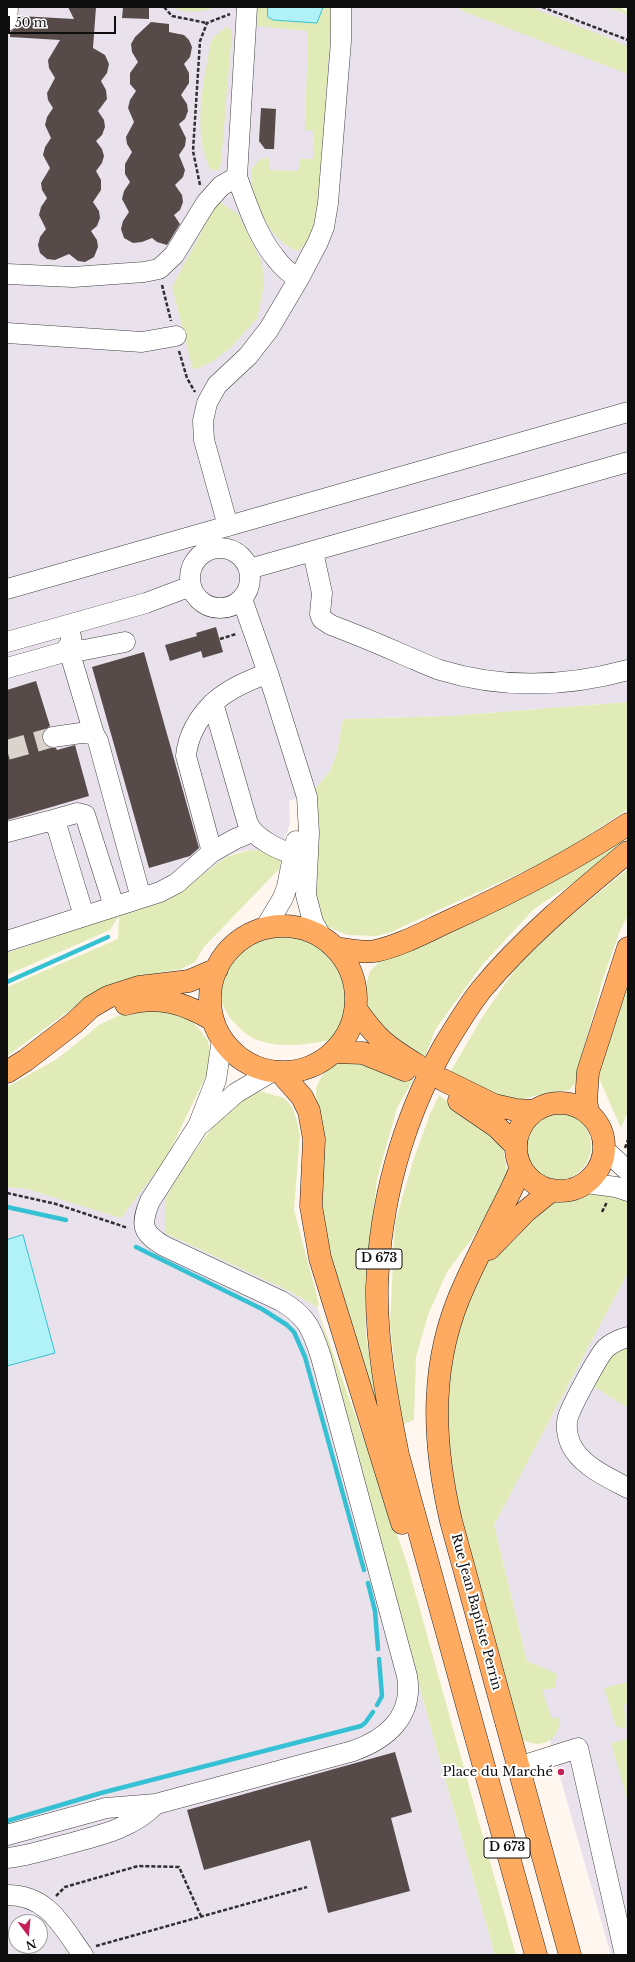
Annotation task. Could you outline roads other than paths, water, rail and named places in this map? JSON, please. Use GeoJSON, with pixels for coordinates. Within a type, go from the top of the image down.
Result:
{"type":"FeatureCollection","features":[{"type":"Feature","properties":{"kind":"main road"},"geometry":{"type":"LineString","coordinates":[[218,1030],[210,994],[217,969],[225,955],[236,943],[250,934],[265,928],[280,926],[294,927],[308,930],[329,942],[350,951],[375,951],[412,938],[523,886],[578,856],[628,824]]}},
{"type":"Feature","properties":{"kind":"main road","name":"D 673"},"geometry":{"type":"LineString","coordinates":[[536,1955],[398,1455],[388,1404],[380,1347],[377,1288],[381,1232],[391,1178],[404,1135],[421,1090],[453,1030],[480,992],[515,951],[557,912],[628,852]]}},
{"type":"Feature","properties":{"kind":"main road"},"geometry":{"type":"LineString","coordinates":[[74,1023],[119,1006],[137,1001],[153,1000],[182,1004],[194,1009],[218,1030],[232,1051],[244,1061],[258,1068],[277,1072],[295,1071],[309,1068],[333,1052],[348,1032],[356,1009],[355,983],[344,958],[329,942]]}},
{"type":"Feature","properties":{"kind":"main road"},"geometry":{"type":"LineString","coordinates":[[589,1114],[586,1102],[588,1072],[628,948]]}},
{"type":"Feature","properties":{"kind":"main road"},"geometry":{"type":"LineString","coordinates":[[7,1072],[26,1060],[74,1023],[91,1007],[108,997],[139,987],[189,981],[217,969]]}},
{"type":"Feature","properties":{"kind":"main road"},"geometry":{"type":"LineString","coordinates":[[333,1052],[363,1054],[414,1069],[378,1038],[356,1009]]}},
{"type":"Feature","properties":{"kind":"main road"},"geometry":{"type":"LineString","coordinates":[[277,1072],[302,1097],[309,1111],[314,1139],[311,1206],[320,1258],[445,1662],[477,1740]]}},
{"type":"Feature","properties":{"kind":"main road"},"geometry":{"type":"LineString","coordinates":[[516,1146],[486,1118],[440,1084],[494,1105],[516,1110],[535,1111]]}},
{"type":"Feature","properties":{"kind":"main road"},"geometry":{"type":"LineString","coordinates":[[562,1104],[579,1108],[589,1114],[597,1124],[603,1136],[604,1149],[602,1162],[595,1174],[586,1183],[576,1188],[564,1191],[552,1190],[539,1186],[528,1178],[521,1167],[517,1156],[516,1146],[519,1132],[525,1120],[535,1111],[546,1106],[562,1104]]}},
{"type":"Feature","properties":{"kind":"main road","name":"Rue Jean Baptiste Perrin"},"geometry":{"type":"LineString","coordinates":[[521,1167],[514,1188],[494,1223],[457,1300],[443,1348],[437,1397],[438,1456],[451,1521],[570,1955]]}},
{"type":"Feature","properties":{"kind":"main road","name":"Rue Jean Baptiste Perrin"},"geometry":{"type":"LineString","coordinates":[[473,1268],[526,1211],[552,1190]]}},
{"type":"Feature","properties":{"kind":"street"},"geometry":{"type":"LineString","coordinates":[[7,21],[8,7]]}},
{"type":"Feature","properties":{"kind":"street"},"geometry":{"type":"LineString","coordinates":[[228,526],[204,440],[203,421],[207,403],[217,385],[258,344],[298,280],[318,242],[324,227],[328,203],[341,41],[341,7]]}},
{"type":"Feature","properties":{"kind":"street"},"geometry":{"type":"LineString","coordinates":[[247,8],[237,177],[256,226],[265,244],[278,262],[298,280]]}},
{"type":"Feature","properties":{"kind":"street"},"geometry":{"type":"LineString","coordinates":[[7,274],[73,277],[144,272],[159,269],[174,255],[206,203],[221,186],[237,177]]}},
{"type":"Feature","properties":{"kind":"street"},"geometry":{"type":"LineString","coordinates":[[7,333],[142,342],[176,336]]}},
{"type":"Feature","properties":{"kind":"street"},"geometry":{"type":"LineString","coordinates":[[7,589],[628,412]]}},
{"type":"Feature","properties":{"kind":"street"},"geometry":{"type":"LineString","coordinates":[[249,569],[628,462]]}},
{"type":"Feature","properties":{"kind":"street"},"geometry":{"type":"LineString","coordinates":[[212,548],[227,548],[241,556],[249,569],[250,585],[242,599],[228,607],[213,607],[199,600],[191,586],[190,570],[198,557],[212,548]]}},
{"type":"Feature","properties":{"kind":"street"},"geometry":{"type":"LineString","coordinates":[[313,552],[322,593],[320,614],[322,619],[331,625],[438,670],[471,678],[503,683],[536,684],[570,682],[628,670]]}},
{"type":"Feature","properties":{"kind":"street"},"geometry":{"type":"LineString","coordinates":[[7,642],[146,603],[191,586]]}},
{"type":"Feature","properties":{"kind":"street"},"geometry":{"type":"LineString","coordinates":[[242,599],[268,673],[307,797],[306,895],[314,922],[329,942]]}},
{"type":"Feature","properties":{"kind":"street"},"geometry":{"type":"LineString","coordinates":[[7,668],[64,652],[71,639],[67,625]]}},
{"type":"Feature","properties":{"kind":"street"},"geometry":{"type":"LineString","coordinates":[[68,647],[84,650],[125,642]]}},
{"type":"Feature","properties":{"kind":"street"},"geometry":{"type":"LineString","coordinates":[[68,647],[94,734],[98,741],[141,898]]}},
{"type":"Feature","properties":{"kind":"street"},"geometry":{"type":"LineString","coordinates":[[212,852],[186,756],[188,742],[203,713],[213,703],[240,684],[268,673]]}},
{"type":"Feature","properties":{"kind":"street"},"geometry":{"type":"LineString","coordinates":[[213,703],[248,824],[252,832],[286,853],[295,854]]}},
{"type":"Feature","properties":{"kind":"street"},"geometry":{"type":"LineString","coordinates":[[53,737],[81,733],[94,734]]}},
{"type":"Feature","properties":{"kind":"street"},"geometry":{"type":"LineString","coordinates":[[265,928],[283,898],[295,854],[300,777]]}},
{"type":"Feature","properties":{"kind":"street"},"geometry":{"type":"LineString","coordinates":[[7,832],[49,822],[77,813],[85,815],[114,906]]}},
{"type":"Feature","properties":{"kind":"street"},"geometry":{"type":"LineString","coordinates":[[49,822],[57,827],[84,916]]}},
{"type":"Feature","properties":{"kind":"street"},"geometry":{"type":"LineString","coordinates":[[7,941],[160,892],[177,883],[212,852],[235,839],[252,832]]}},
{"type":"Feature","properties":{"kind":"street"},"geometry":{"type":"LineString","coordinates":[[7,1835],[106,1808],[156,1804],[369,1745],[380,1740],[396,1722],[407,1701],[409,1688],[321,1357],[315,1336],[308,1322],[297,1310],[281,1301],[164,1246],[152,1239],[144,1228],[144,1215],[150,1202],[198,1126],[216,1080],[218,1030]]}},
{"type":"Feature","properties":{"kind":"street"},"geometry":{"type":"LineString","coordinates":[[198,1126],[236,1093],[277,1072]]}},
{"type":"Feature","properties":{"kind":"street"},"geometry":{"type":"LineString","coordinates":[[604,1149],[628,1171]]}},
{"type":"Feature","properties":{"kind":"street"},"geometry":{"type":"LineString","coordinates":[[586,1183],[616,1187],[628,1191]]}},
{"type":"Feature","properties":{"kind":"street"},"geometry":{"type":"LineString","coordinates":[[628,1336],[616,1341],[599,1355],[568,1418],[567,1430],[573,1449],[583,1461],[628,1488]]}},
{"type":"Feature","properties":{"kind":"street"},"geometry":{"type":"LineString","coordinates":[[518,1766],[578,1748],[625,1955]]}},
{"type":"Feature","properties":{"kind":"street"},"geometry":{"type":"LineString","coordinates":[[7,1858],[35,1853],[106,1834],[132,1822],[148,1812],[156,1804]]}},
{"type":"Feature","properties":{"kind":"street"},"geometry":{"type":"LineString","coordinates":[[7,1895],[21,1895],[35,1900],[45,1907],[61,1924],[83,1955]]}},
{"type":"Feature","properties":{"kind":"water"},"geometry":{"type":"Polygon","coordinates":[[[268,7],[323,7],[317,23],[273,20],[268,17],[268,7]]]}},
{"type":"Feature","properties":{"kind":"water"},"geometry":{"type":"Polygon","coordinates":[[[23,1235],[55,1353],[7,1366],[7,1240],[23,1235]]]}},
{"type":"Feature","properties":{"kind":"waterway"},"geometry":{"type":"LineString","coordinates":[[7,982],[108,937]]}},
{"type":"Feature","properties":{"kind":"waterway"},"geometry":{"type":"LineString","coordinates":[[7,1207],[66,1220]]}},
{"type":"Feature","properties":{"kind":"waterway"},"geometry":{"type":"LineString","coordinates":[[136,1247],[262,1309],[287,1325],[294,1332],[305,1357],[364,1570]]}},
{"type":"Feature","properties":{"kind":"waterway"},"geometry":{"type":"LineString","coordinates":[[368,1583],[375,1611],[378,1649]]}},
{"type":"Feature","properties":{"kind":"waterway"},"geometry":{"type":"LineString","coordinates":[[377,1705],[382,1696],[379,1659]]}},
{"type":"Feature","properties":{"kind":"waterway"},"geometry":{"type":"LineString","coordinates":[[7,1821],[101,1793],[361,1726],[373,1712]]}},
{"type":"Feature","properties":{"kind":"tunnel"},"geometry":{"type":"LineString","coordinates":[[7,750],[53,737]]}},
{"type":"Feature","properties":{"kind":"place","name":"Place du Marché"},"geometry":{"type":"Point","coordinates":[561,1772]}}]}
